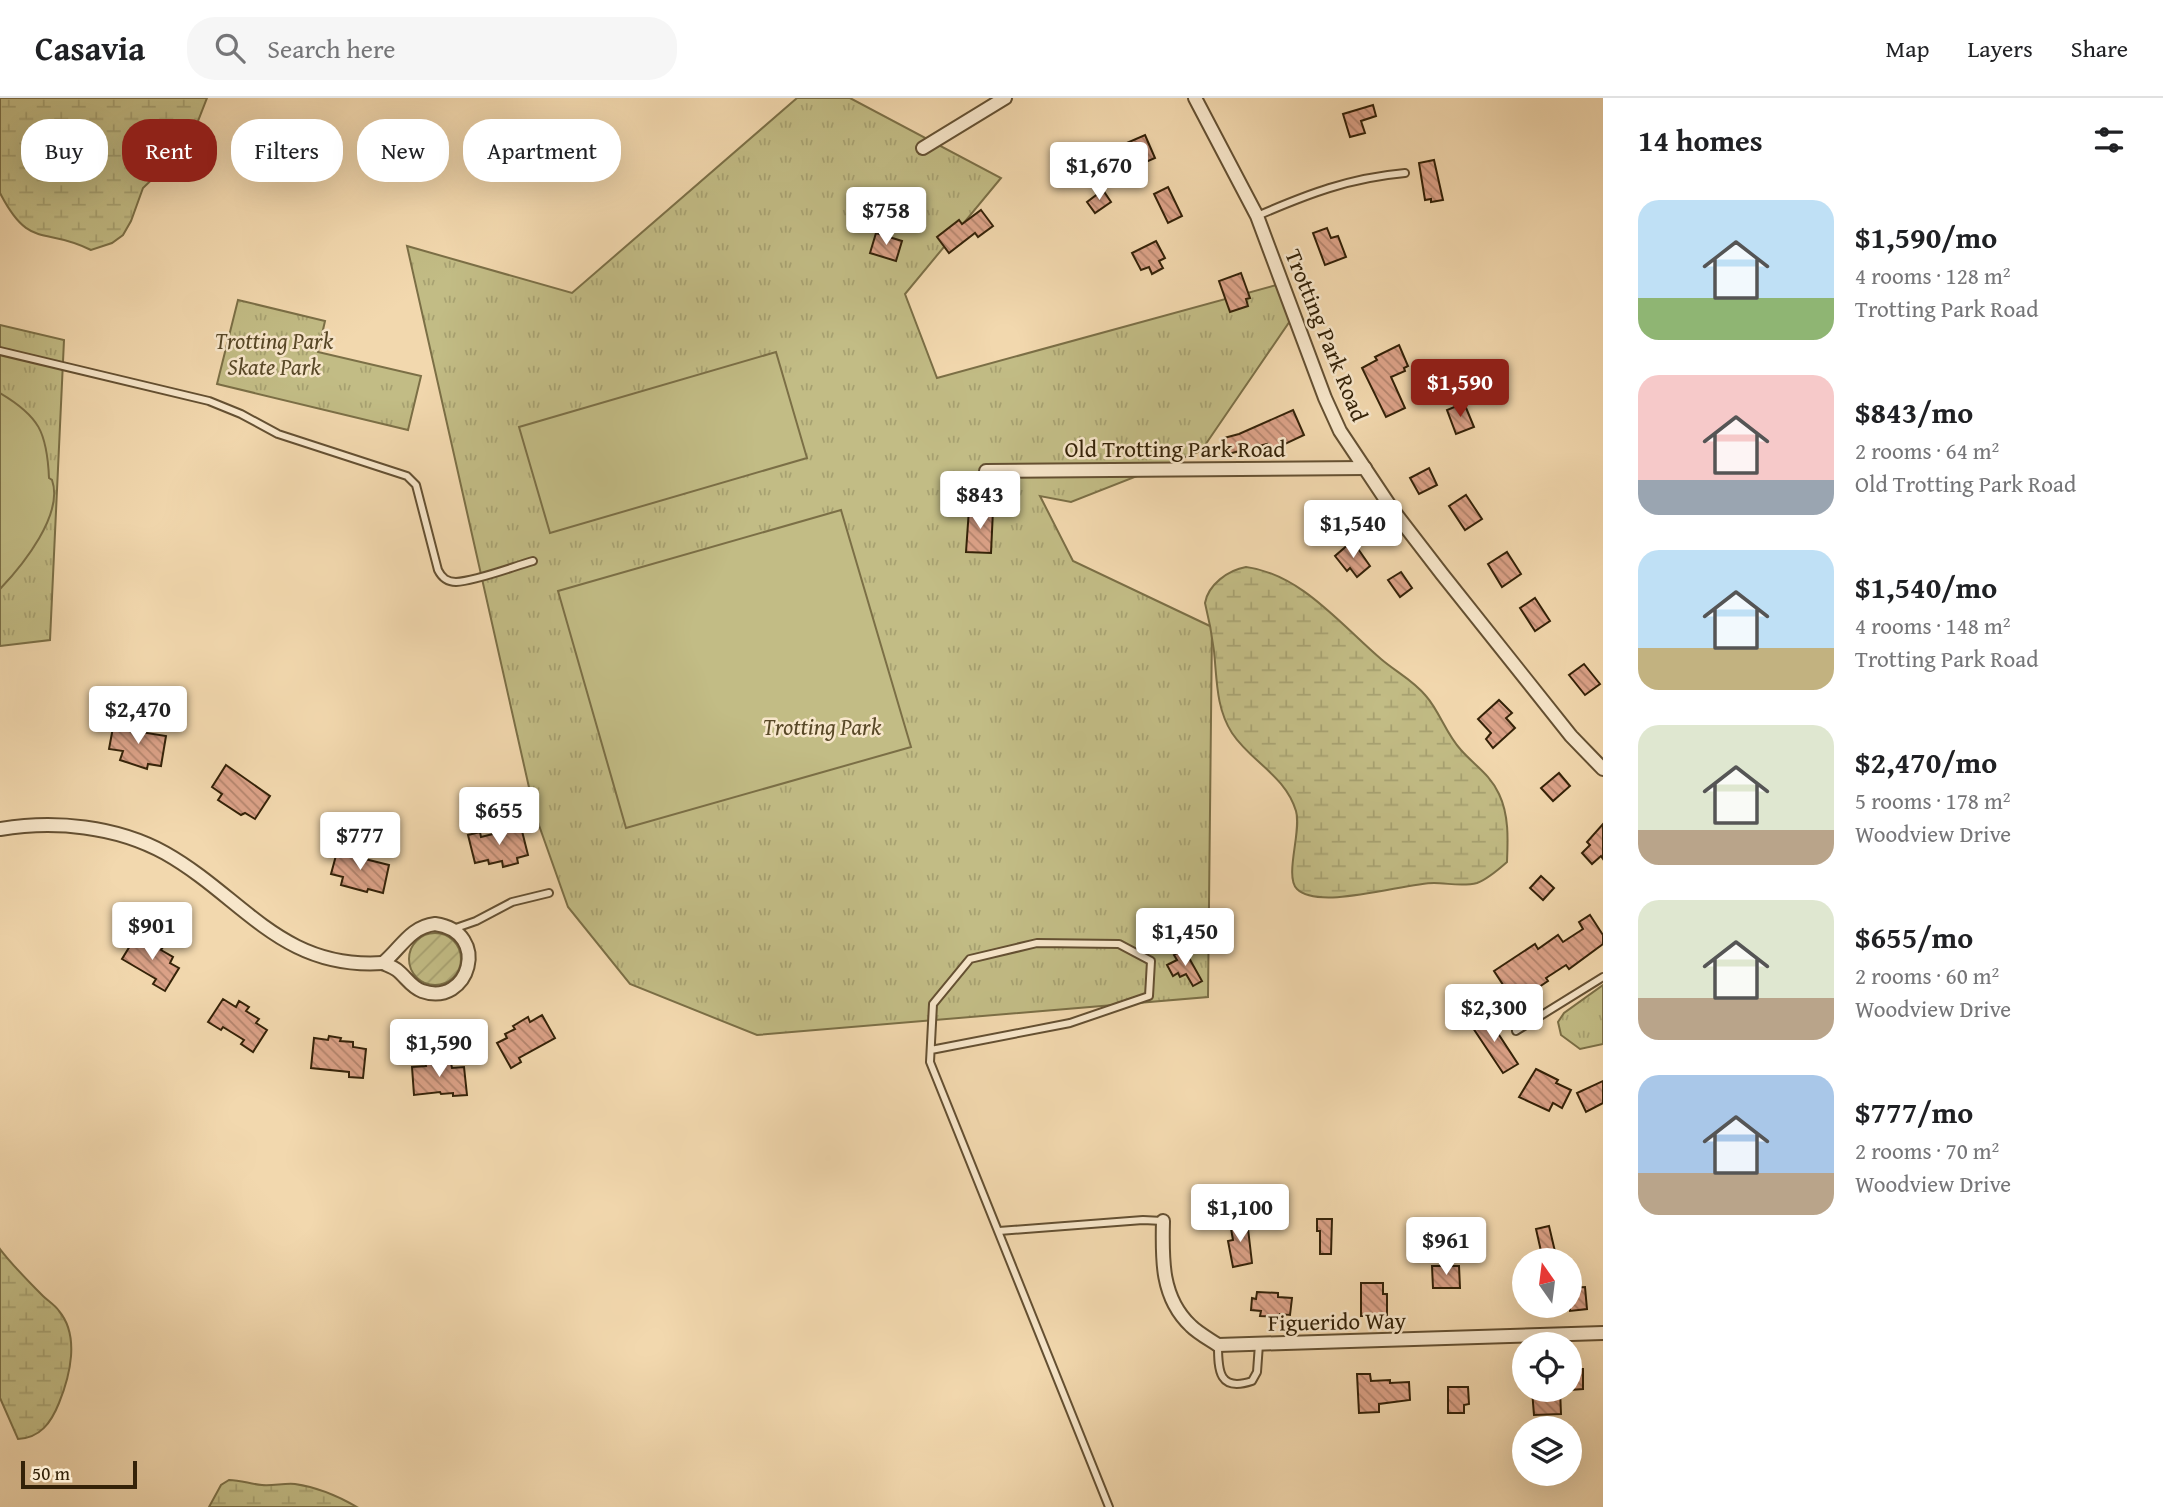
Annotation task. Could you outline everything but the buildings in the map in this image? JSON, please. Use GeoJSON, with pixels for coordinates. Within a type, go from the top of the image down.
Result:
{"type":"FeatureCollection","features":[{"type":"Feature","properties":{"kind":"street"},"geometry":{"type":"LineString","coordinates":[[923,148],[1005,98]]}},
{"type":"Feature","properties":{"kind":"street","name":"Trotting Park Road"},"geometry":{"type":"LineString","coordinates":[[1195,98],[1257,216],[1325,398],[1340,431],[1392,509],[1497,645],[1571,736],[1603,769]]}},
{"type":"Feature","properties":{"kind":"street","name":"Old Trotting Park Road"},"geometry":{"type":"LineString","coordinates":[[986,471],[1365,468]]}},
{"type":"Feature","properties":{"kind":"street"},"geometry":{"type":"LineString","coordinates":[[0,829],[43,825],[83,827],[147,844],[187,867],[266,930],[289,943],[328,958],[357,963],[383,962],[397,970],[412,986],[430,993],[448,990],[463,979],[469,961],[466,943],[453,929],[435,924],[416,929],[396,953],[383,962]]}},
{"type":"Feature","properties":{"kind":"street"},"geometry":{"type":"LineString","coordinates":[[1164,1222],[1164,1279],[1173,1302],[1190,1325],[1218,1345]]}},
{"type":"Feature","properties":{"kind":"street","name":"Figuerido Way"},"geometry":{"type":"LineString","coordinates":[[1218,1345],[1603,1332]]}},
{"type":"Feature","properties":{"kind":"lane"},"geometry":{"type":"LineString","coordinates":[[1257,216],[1306,195],[1349,181],[1405,173]]}},
{"type":"Feature","properties":{"kind":"lane"},"geometry":{"type":"LineString","coordinates":[[0,351],[209,401],[278,434],[407,476],[416,485],[441,577],[449,580],[467,579],[533,561]]}},
{"type":"Feature","properties":{"kind":"lane"},"geometry":{"type":"LineString","coordinates":[[453,929],[476,921],[512,902],[549,893]]}},
{"type":"Feature","properties":{"kind":"lane"},"geometry":{"type":"LineString","coordinates":[[931,1050],[1070,1023],[1149,996],[1151,961],[1119,944],[1037,943],[970,959],[933,1004],[930,1062],[1109,1507]]}},
{"type":"Feature","properties":{"kind":"lane"},"geometry":{"type":"LineString","coordinates":[[1516,1031],[1603,977]]}},
{"type":"Feature","properties":{"kind":"lane"},"geometry":{"type":"LineString","coordinates":[[999,1231],[1143,1220],[1164,1222]]}},
{"type":"Feature","properties":{"kind":"lane"},"geometry":{"type":"LineString","coordinates":[[1218,1345],[1219,1370],[1223,1379],[1231,1384],[1242,1384],[1252,1381],[1257,1372],[1259,1343]]}},
{"type":"Feature","properties":{"kind":"green space"},"geometry":{"type":"Polygon","coordinates":[[[0,98],[207,98],[199,119],[122,119],[122,182],[149,182],[143,188],[123,235],[112,243],[91,250],[30,230],[20,223],[0,193],[0,98]]]}},
{"type":"Feature","properties":{"kind":"green space","name":"Trotting Park"},"geometry":{"type":"Polygon","coordinates":[[[797,98],[850,98],[1001,178],[905,294],[937,378],[1284,283],[1292,318],[1201,451],[1071,502],[1040,496],[1073,561],[1212,627],[1208,997],[757,1035],[630,984],[568,907],[535,814],[407,246],[572,293],[797,98]]]}},
{"type":"Feature","properties":{"kind":"green space","name":"Trotting Park Skate Park"},"geometry":{"type":"Polygon","coordinates":[[[238,300],[325,321],[318,352],[421,376],[408,430],[217,384],[238,300]]]}},
{"type":"Feature","properties":{"kind":"green space"},"geometry":{"type":"Polygon","coordinates":[[[0,325],[64,340],[50,640],[0,646],[0,325]]]}},
{"type":"Feature","properties":{"kind":"green space"},"geometry":{"type":"Polygon","coordinates":[[[776,352],[807,458],[550,533],[519,427],[776,352]]]}},
{"type":"Feature","properties":{"kind":"green space"},"geometry":{"type":"Polygon","coordinates":[[[0,393],[24,410],[38,427],[46,449],[49,478],[52,480],[54,493],[47,523],[39,538],[20,567],[0,589],[0,393]]]}},
{"type":"Feature","properties":{"kind":"green space"},"geometry":{"type":"Polygon","coordinates":[[[841,510],[911,747],[626,828],[558,591],[841,510]]]}},
{"type":"Feature","properties":{"kind":"green space"},"geometry":{"type":"Polygon","coordinates":[[[1246,567],[1266,572],[1302,590],[1426,696],[1456,744],[1486,775],[1499,794],[1505,810],[1507,862],[1485,879],[1471,884],[1421,884],[1342,897],[1308,895],[1297,889],[1292,874],[1297,830],[1296,811],[1276,778],[1232,733],[1218,694],[1205,603],[1210,590],[1220,579],[1232,571],[1246,567]]]}},
{"type":"Feature","properties":{"kind":"green space"},"geometry":{"type":"Polygon","coordinates":[[[435,933],[445,935],[453,941],[459,949],[459,969],[453,977],[445,983],[435,985],[425,983],[417,977],[411,969],[409,959],[411,949],[417,941],[425,935],[435,933]]]}},
{"type":"Feature","properties":{"kind":"green space"},"geometry":{"type":"Polygon","coordinates":[[[1603,985],[1603,1044],[1580,1049],[1561,1035],[1558,1022],[1564,1013],[1603,985]]]}},
{"type":"Feature","properties":{"kind":"green space"},"geometry":{"type":"Polygon","coordinates":[[[0,1249],[59,1311],[69,1332],[71,1344],[67,1381],[52,1417],[44,1428],[33,1436],[18,1439],[0,1398],[0,1249]]]}},
{"type":"Feature","properties":{"kind":"green space"},"geometry":{"type":"Polygon","coordinates":[[[229,1480],[262,1485],[303,1485],[327,1492],[357,1507],[209,1507],[221,1485],[229,1480]]]}}]}
